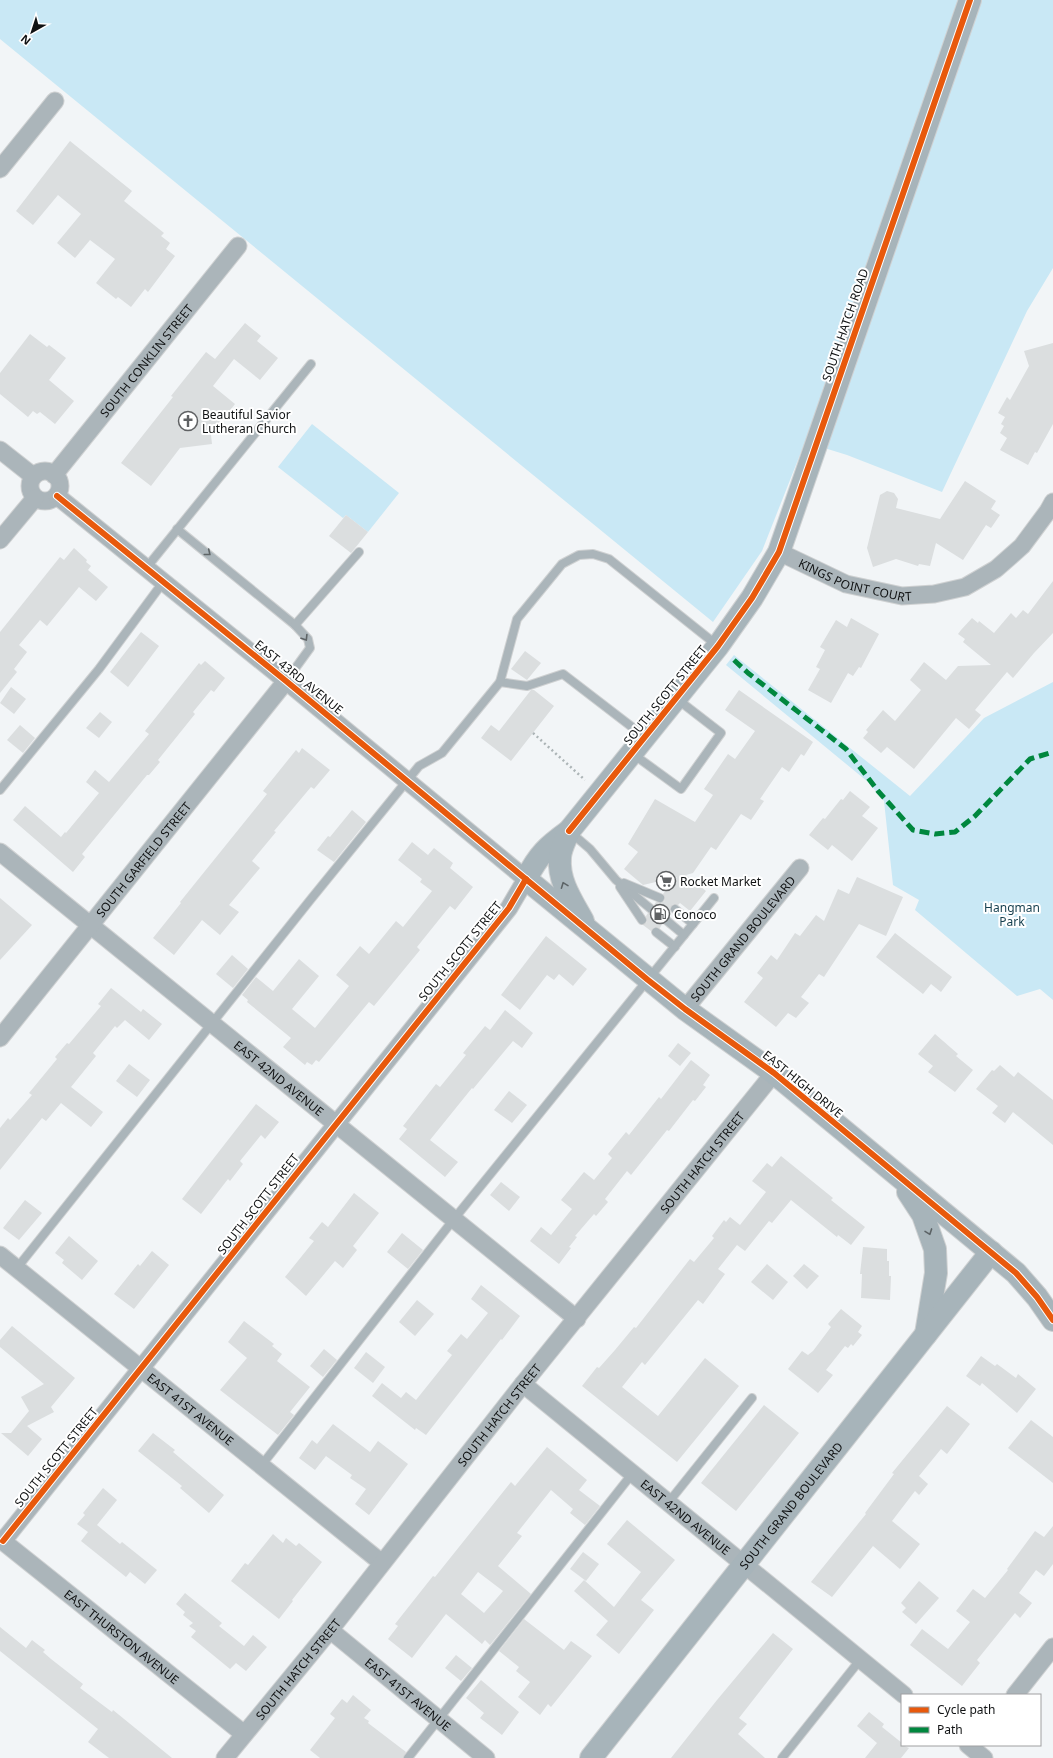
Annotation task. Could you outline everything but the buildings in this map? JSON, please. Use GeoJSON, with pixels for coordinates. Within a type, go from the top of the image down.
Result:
{"type":"FeatureCollection","features":[{"type":"Feature","properties":{"kind":"main road","name":"SOUTH HATCH ROAD"},"geometry":{"type":"LineString","coordinates":[[718,646],[752,598],[779,552],[970,0]]}},
{"type":"Feature","properties":{"kind":"main road","name":"SOUTH SCOTT STREET"},"geometry":{"type":"LineString","coordinates":[[526,879],[535,862],[548,846],[569,831],[677,699],[718,646]]}},
{"type":"Feature","properties":{"kind":"main road"},"geometry":{"type":"LineString","coordinates":[[569,831],[560,856],[560,874],[566,891],[590,932]]}},
{"type":"Feature","properties":{"kind":"main road","name":"EAST HIGH DRIVE"},"geometry":{"type":"LineString","coordinates":[[526,879],[685,1009],[774,1073],[991,1252],[1016,1273],[1053,1320]]}},
{"type":"Feature","properties":{"kind":"main road"},"geometry":{"type":"LineString","coordinates":[[896,1174],[923,1215],[936,1249],[936,1273],[926,1335]]}},
{"type":"Feature","properties":{"kind":"main road","name":"SOUTH GRAND BOULEVARD"},"geometry":{"type":"LineString","coordinates":[[591,1758],[991,1252]]}},
{"type":"Feature","properties":{"kind":"street"},"geometry":{"type":"LineString","coordinates":[[0,169],[55,101]]}},
{"type":"Feature","properties":{"kind":"street","name":"SOUTH CONKLIN STREET"},"geometry":{"type":"LineString","coordinates":[[54,475],[238,246]]}},
{"type":"Feature","properties":{"kind":"street"},"geometry":{"type":"LineString","coordinates":[[0,450],[33,476]]}},
{"type":"Feature","properties":{"kind":"street"},"geometry":{"type":"LineString","coordinates":[[42,471],[47,471],[54,475],[59,481],[60,486],[57,496],[44,502],[35,498],[29,485],[33,476],[42,471]]}},
{"type":"Feature","properties":{"kind":"street","name":"EAST 43RD AVENUE"},"geometry":{"type":"LineString","coordinates":[[57,496],[164,581],[526,879]]}},
{"type":"Feature","properties":{"kind":"street"},"geometry":{"type":"LineString","coordinates":[[0,540],[35,498]]}},
{"type":"Feature","properties":{"kind":"street","name":"KINGS POINT COURT"},"geometry":{"type":"LineString","coordinates":[[779,552],[846,584],[902,596],[934,594],[965,587],[996,569],[1022,546],[1053,502]]}},
{"type":"Feature","properties":{"kind":"street","name":"SOUTH GARFIELD STREET"},"geometry":{"type":"LineString","coordinates":[[0,1038],[286,681]]}},
{"type":"Feature","properties":{"kind":"street","name":"EAST 42ND AVENUE"},"geometry":{"type":"LineString","coordinates":[[0,852],[577,1319]]}},
{"type":"Feature","properties":{"kind":"street","name":"SOUTH GRAND BOULEVARD"},"geometry":{"type":"LineString","coordinates":[[685,1009],[800,868]]}},
{"type":"Feature","properties":{"kind":"street","name":"SOUTH SCOTT STREET"},"geometry":{"type":"LineString","coordinates":[[2,1540],[509,908],[526,879]]}},
{"type":"Feature","properties":{"kind":"street","name":"SOUTH HATCH STREET"},"geometry":{"type":"LineString","coordinates":[[225,1758],[330,1630],[523,1384],[774,1073]]}},
{"type":"Feature","properties":{"kind":"street","name":"EAST 41ST AVENUE"},"geometry":{"type":"LineString","coordinates":[[0,1255],[382,1563]]}},
{"type":"Feature","properties":{"kind":"street","name":"EAST 42ND AVENUE"},"geometry":{"type":"LineString","coordinates":[[523,1384],[903,1694]]}},
{"type":"Feature","properties":{"kind":"street","name":"EAST THURSTON AVENUE"},"geometry":{"type":"LineString","coordinates":[[2,1540],[244,1734]]}},
{"type":"Feature","properties":{"kind":"street","name":"EAST 41ST AVENUE"},"geometry":{"type":"LineString","coordinates":[[330,1630],[486,1758]]}},
{"type":"Feature","properties":{"kind":"street"},"geometry":{"type":"LineString","coordinates":[[1016,1694],[1053,1648]]}},
{"type":"Feature","properties":{"kind":"lane"},"geometry":{"type":"LineString","coordinates":[[146,568],[311,364]]}},
{"type":"Feature","properties":{"kind":"lane"},"geometry":{"type":"LineString","coordinates":[[177,529],[295,625],[308,639],[310,648],[286,681]]}},
{"type":"Feature","properties":{"kind":"lane"},"geometry":{"type":"LineString","coordinates":[[295,625],[359,552]]}},
{"type":"Feature","properties":{"kind":"lane"},"geometry":{"type":"LineString","coordinates":[[17,1268],[407,780],[419,766],[442,753],[500,682],[517,619],[562,564],[579,555],[593,554],[609,559],[718,646]]}},
{"type":"Feature","properties":{"kind":"lane"},"geometry":{"type":"LineString","coordinates":[[0,790],[99,669],[142,613],[164,581]]}},
{"type":"Feature","properties":{"kind":"lane"},"geometry":{"type":"LineString","coordinates":[[500,682],[527,686],[563,674],[639,745],[681,788],[721,732],[677,699]]}},
{"type":"Feature","properties":{"kind":"lane"},"geometry":{"type":"LineString","coordinates":[[569,831],[590,849],[616,880],[642,920]]}},
{"type":"Feature","properties":{"kind":"lane"},"geometry":{"type":"LineString","coordinates":[[616,880],[660,898]]}},
{"type":"Feature","properties":{"kind":"lane"},"geometry":{"type":"LineString","coordinates":[[616,880],[651,909]]}},
{"type":"Feature","properties":{"kind":"lane"},"geometry":{"type":"LineString","coordinates":[[261,1466],[454,1219],[714,898]]}},
{"type":"Feature","properties":{"kind":"lane"},"geometry":{"type":"LineString","coordinates":[[674,909],[693,924]]}},
{"type":"Feature","properties":{"kind":"lane"},"geometry":{"type":"LineString","coordinates":[[666,920],[684,935]]}},
{"type":"Feature","properties":{"kind":"lane"},"geometry":{"type":"LineString","coordinates":[[656,932],[675,947]]}},
{"type":"Feature","properties":{"kind":"lane"},"geometry":{"type":"LineString","coordinates":[[668,1503],[752,1398]]}},
{"type":"Feature","properties":{"kind":"lane"},"geometry":{"type":"LineString","coordinates":[[408,1758],[632,1474]]}},
{"type":"Feature","properties":{"kind":"lane"},"geometry":{"type":"LineString","coordinates":[[782,1758],[860,1660]]}},
{"type":"Feature","properties":{"kind":"path"},"geometry":{"type":"LineString","coordinates":[[533,733],[586,781]]}},
{"type":"Feature","properties":{"kind":"green space"},"geometry":{"type":"Polygon","coordinates":[[[0,0],[1053,0],[1053,268],[1027,311],[942,492],[847,455],[805,442],[762,551],[713,622],[0,39],[0,0]]]}},
{"type":"Feature","properties":{"kind":"green space"},"geometry":{"type":"Polygon","coordinates":[[[312,424],[399,493],[368,532],[346,515],[343,518],[278,467],[312,424]]]}},
{"type":"Feature","properties":{"kind":"green space","name":"Hangman Park"},"geometry":{"type":"Polygon","coordinates":[[[734,655],[910,796],[984,718],[1053,682],[1053,1000],[1040,989],[1017,996],[915,910],[919,900],[893,885],[884,801],[868,782],[726,665],[734,655]]]}},
{"type":"Feature","properties":{"kind":"marked path"},"geometry":{"type":"LineString","coordinates":[[734,660],[748,673],[846,749],[878,791],[913,830],[935,834],[955,832],[975,816],[1030,759],[1053,752]]}},
{"type":"Feature","properties":{"kind":"cycle path"},"geometry":{"type":"LineString","coordinates":[[569,831],[718,646],[752,598],[779,552],[970,0]]}},
{"type":"Feature","properties":{"kind":"cycle path"},"geometry":{"type":"LineString","coordinates":[[57,496],[286,681],[648,980],[685,1009],[774,1073],[1016,1273],[1037,1297],[1053,1320]]}},
{"type":"Feature","properties":{"kind":"cycle path"},"geometry":{"type":"LineString","coordinates":[[3,1541],[509,908],[526,879]]}},
{"type":"Feature","properties":{"kind":"place","name":"Beautiful Savior Lutheran Church"},"geometry":{"type":"Point","coordinates":[188,421]}},
{"type":"Feature","properties":{"kind":"place","name":"Rocket Market"},"geometry":{"type":"Point","coordinates":[666,881]}},
{"type":"Feature","properties":{"kind":"place","name":"Conoco"},"geometry":{"type":"Point","coordinates":[660,914]}}]}
